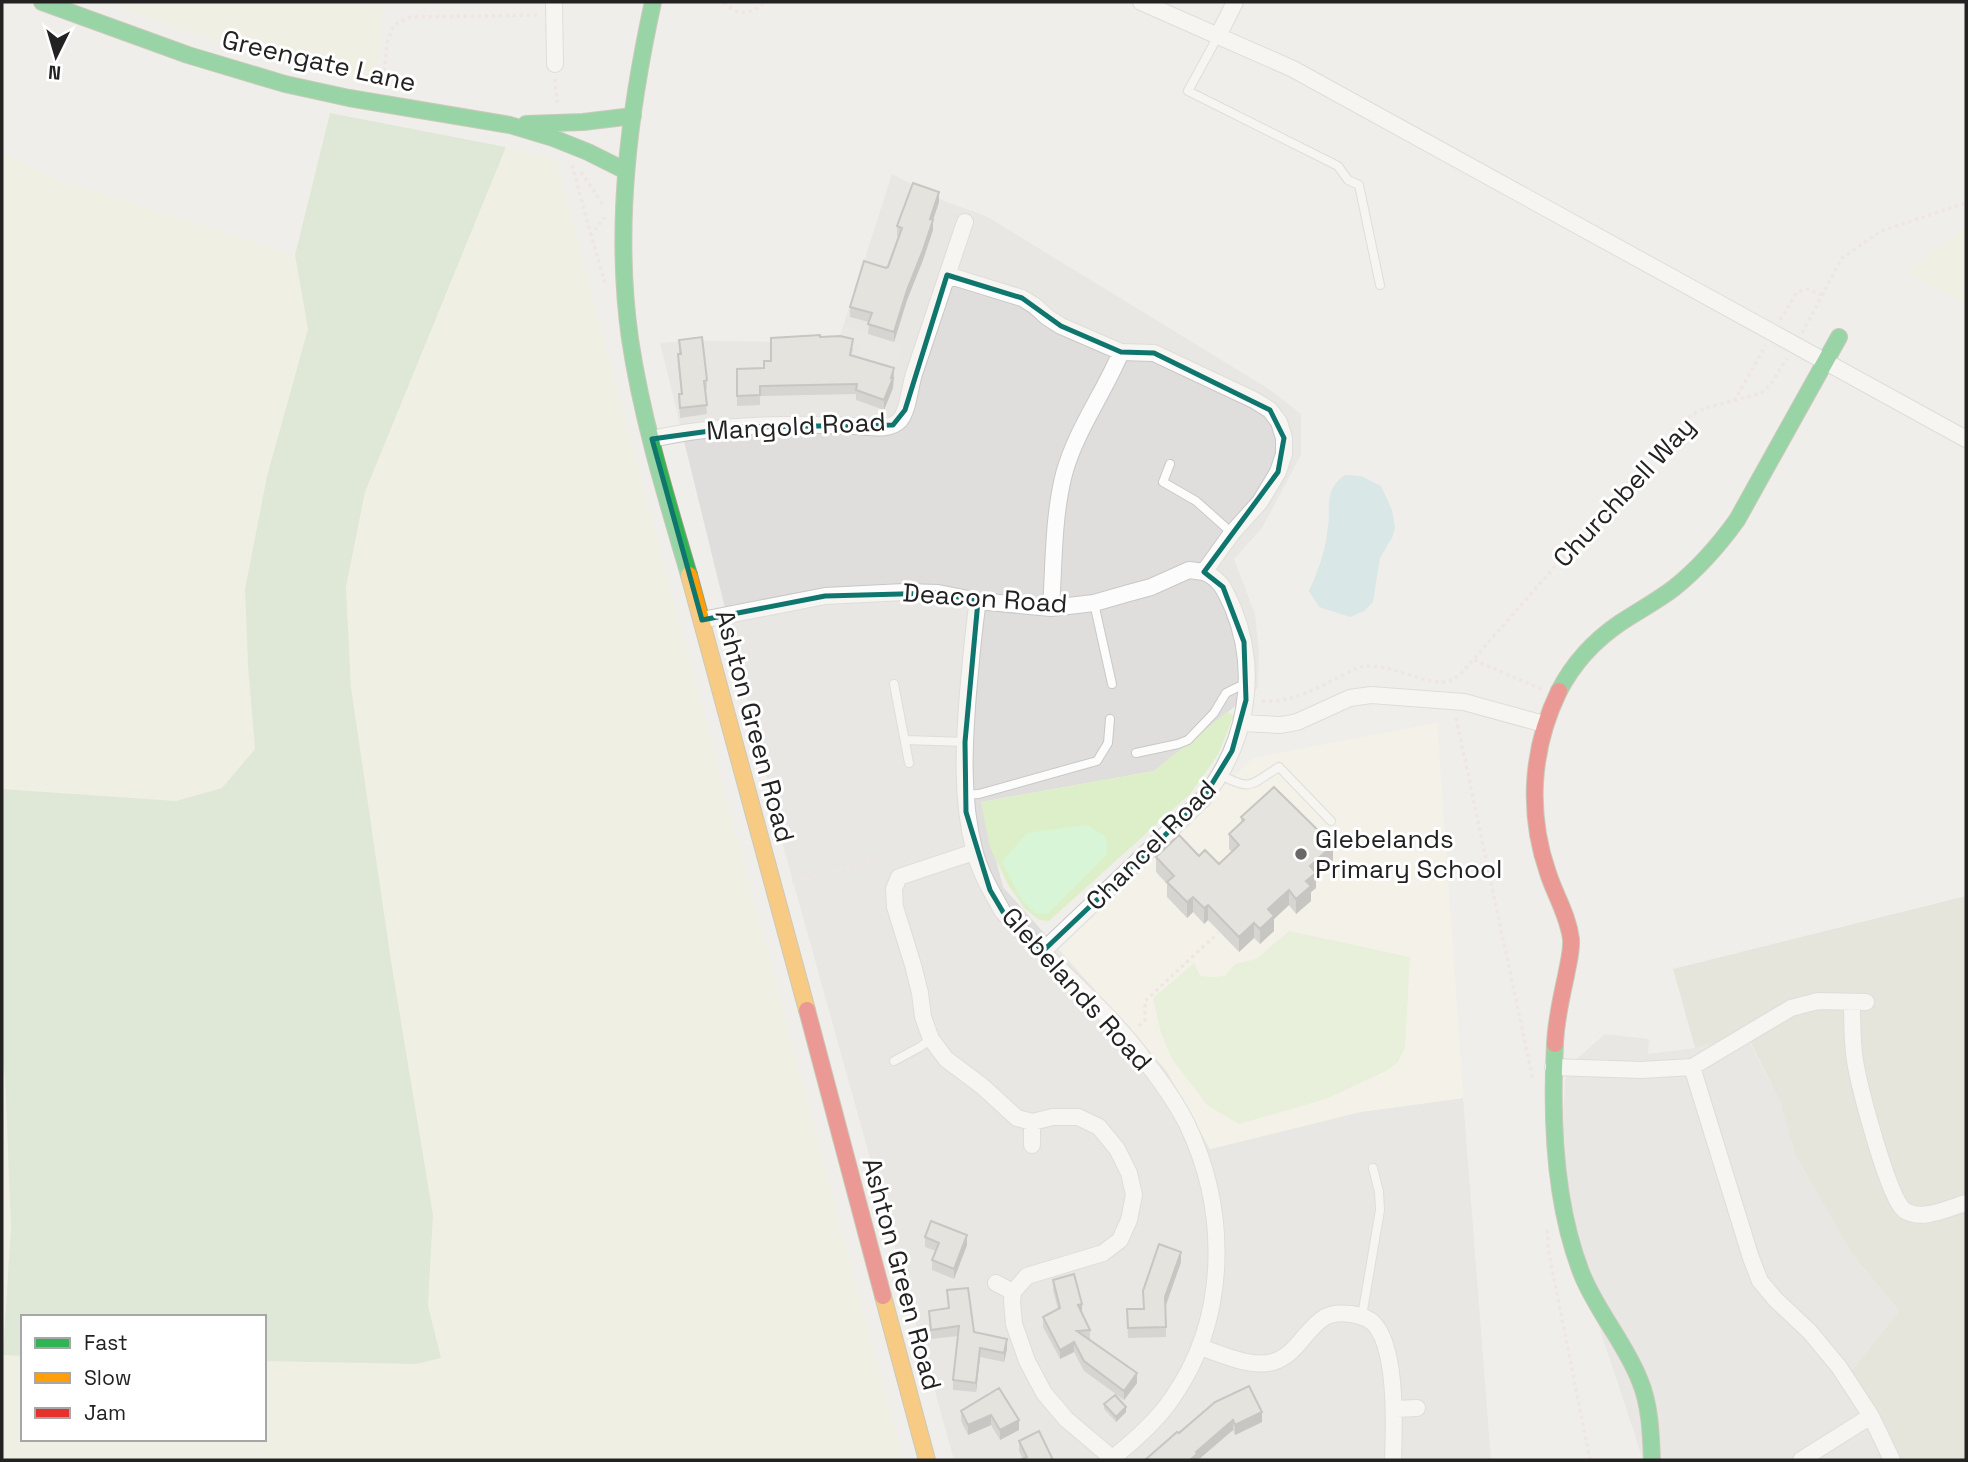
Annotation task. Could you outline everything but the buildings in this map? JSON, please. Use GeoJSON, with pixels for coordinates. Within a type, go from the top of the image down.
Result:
{"type":"FeatureCollection","features":[{"type":"Feature","properties":{"kind":"street","name":"Greengate Lane"},"geometry":{"type":"LineString","coordinates":[[42,2],[254,76],[317,91],[510,125],[553,138],[626,171]]}},
{"type":"Feature","properties":{"kind":"street","name":"Ashton Green Road"},"geometry":{"type":"LineString","coordinates":[[653,2],[640,57],[623,212],[628,317],[638,385],[927,1458]]}},
{"type":"Feature","properties":{"kind":"street"},"geometry":{"type":"LineString","coordinates":[[1140,2],[1293,69],[1966,439]]}},
{"type":"Feature","properties":{"kind":"street"},"geometry":{"type":"LineString","coordinates":[[1218,36],[1235,2]]}},
{"type":"Feature","properties":{"kind":"street"},"geometry":{"type":"LineString","coordinates":[[555,9],[555,64]]}},
{"type":"Feature","properties":{"kind":"street","name":"Greengate Lane"},"geometry":{"type":"LineString","coordinates":[[510,125],[583,122],[633,116]]}},
{"type":"Feature","properties":{"kind":"street","name":"Mangold Road"},"geometry":{"type":"LineString","coordinates":[[652,439],[697,430],[735,427],[893,425],[905,410],[910,387],[965,222]]}},
{"type":"Feature","properties":{"kind":"street"},"geometry":{"type":"LineString","coordinates":[[947,275],[1022,298],[1061,326],[1121,352],[1154,353],[1254,400],[1269,410],[1279,422],[1284,438],[1284,454],[1278,472],[1260,502],[1232,533],[1204,572]]}},
{"type":"Feature","properties":{"kind":"street"},"geometry":{"type":"LineString","coordinates":[[1652,1460],[1640,1382],[1581,1272],[1568,1230],[1559,1177],[1553,1067],[1557,1022],[1571,943],[1570,930],[1543,859],[1537,832],[1534,793],[1538,753],[1544,724],[1566,677],[1604,635],[1663,596],[1693,572],[1721,544],[1839,337]]}},
{"type":"Feature","properties":{"kind":"street"},"geometry":{"type":"LineString","coordinates":[[1051,608],[1064,474],[1083,425],[1121,352]]}},
{"type":"Feature","properties":{"kind":"street","name":"Deacon Road"},"geometry":{"type":"LineString","coordinates":[[702,621],[825,596],[904,592],[938,593],[978,601],[1051,608],[1094,603],[1150,587],[1189,570],[1204,572]]}},
{"type":"Feature","properties":{"kind":"street","name":"Chancel Road"},"geometry":{"type":"LineString","coordinates":[[1043,951],[1202,800],[1221,775],[1233,751],[1247,693],[1244,642],[1240,625],[1223,587],[1216,577],[1204,572]]}},
{"type":"Feature","properties":{"kind":"street","name":"Glebelands Road"},"geometry":{"type":"LineString","coordinates":[[978,601],[965,742],[966,812],[974,852],[990,890],[1003,912],[1128,1039],[1148,1063],[1186,1121],[1211,1195],[1217,1269],[1212,1307],[1200,1347],[1172,1399],[1150,1425],[1111,1459]]}},
{"type":"Feature","properties":{"kind":"street"},"geometry":{"type":"LineString","coordinates":[[1241,723],[1281,725],[1297,722],[1350,698],[1371,695],[1464,702],[1544,724]]}},
{"type":"Feature","properties":{"kind":"street"},"geometry":{"type":"LineString","coordinates":[[974,852],[899,877],[894,889],[895,907],[913,965],[923,1017],[931,1039],[946,1059],[982,1086],[1017,1118],[1032,1122],[1053,1117],[1078,1117],[1099,1127],[1117,1149],[1129,1173],[1134,1195],[1129,1220],[1120,1240],[1103,1253],[1027,1276],[1013,1292],[1014,1324],[1027,1362],[1044,1393],[1066,1419],[1111,1459]]}},
{"type":"Feature","properties":{"kind":"street"},"geometry":{"type":"LineString","coordinates":[[1553,1067],[1641,1070],[1692,1067],[1791,1008],[1818,1001],[1859,1002],[1855,1062],[1871,1124],[1897,1203],[1905,1210],[1926,1215],[1966,1203]]}},
{"type":"Feature","properties":{"kind":"street"},"geometry":{"type":"LineString","coordinates":[[1692,1067],[1760,1281],[1810,1332],[1839,1367],[1871,1416],[1892,1460]]}},
{"type":"Feature","properties":{"kind":"street"},"geometry":{"type":"LineString","coordinates":[[1032,1122],[1032,1144]]}},
{"type":"Feature","properties":{"kind":"street"},"geometry":{"type":"LineString","coordinates":[[996,1283],[1013,1292]]}},
{"type":"Feature","properties":{"kind":"street"},"geometry":{"type":"LineString","coordinates":[[1200,1347],[1252,1363],[1273,1362],[1289,1354],[1326,1317],[1342,1313],[1362,1316],[1371,1321],[1380,1332],[1391,1376],[1395,1409],[1393,1460]]}},
{"type":"Feature","properties":{"kind":"street"},"geometry":{"type":"LineString","coordinates":[[1395,1409],[1418,1408]]}},
{"type":"Feature","properties":{"kind":"street"},"geometry":{"type":"LineString","coordinates":[[1801,1460],[1871,1416]]}},
{"type":"Feature","properties":{"kind":"lane"},"geometry":{"type":"LineString","coordinates":[[1218,36],[1188,92],[1338,166],[1348,180],[1359,185],[1380,285]]}},
{"type":"Feature","properties":{"kind":"lane"},"geometry":{"type":"LineString","coordinates":[[1170,464],[1163,482],[1196,501],[1232,533]]}},
{"type":"Feature","properties":{"kind":"lane"},"geometry":{"type":"LineString","coordinates":[[1094,603],[1112,684]]}},
{"type":"Feature","properties":{"kind":"lane"},"geometry":{"type":"LineString","coordinates":[[894,684],[909,762]]}},
{"type":"Feature","properties":{"kind":"lane"},"geometry":{"type":"LineString","coordinates":[[1136,753],[1188,740],[1214,713],[1226,692],[1238,687],[1247,693]]}},
{"type":"Feature","properties":{"kind":"lane"},"geometry":{"type":"LineString","coordinates":[[965,795],[979,794],[1097,761],[1108,743],[1110,719]]}},
{"type":"Feature","properties":{"kind":"lane"},"geometry":{"type":"LineString","coordinates":[[906,740],[965,742]]}},
{"type":"Feature","properties":{"kind":"lane"},"geometry":{"type":"LineString","coordinates":[[1221,775],[1239,785],[1248,785],[1279,767],[1331,821]]}},
{"type":"Feature","properties":{"kind":"lane"},"geometry":{"type":"LineString","coordinates":[[894,1061],[931,1039]]}},
{"type":"Feature","properties":{"kind":"lane"},"geometry":{"type":"LineString","coordinates":[[1362,1316],[1380,1210],[1373,1168]]}},
{"type":"Feature","properties":{"kind":"path"},"geometry":{"type":"LineString","coordinates":[[724,2],[730,8],[744,13],[755,10],[764,2]]}},
{"type":"Feature","properties":{"kind":"path"},"geometry":{"type":"LineString","coordinates":[[382,103],[387,43],[394,25],[410,17],[520,14],[555,9]]}},
{"type":"Feature","properties":{"kind":"path"},"geometry":{"type":"LineString","coordinates":[[555,64],[559,122]]}},
{"type":"Feature","properties":{"kind":"path"},"geometry":{"type":"LineString","coordinates":[[572,165],[591,235]]}},
{"type":"Feature","properties":{"kind":"path","name":"Churchbell Way"},"geometry":{"type":"LineString","coordinates":[[1448,681],[1459,676],[1676,428],[1693,414],[1761,393],[1771,384],[1842,258],[1881,231],[1966,203]]}},
{"type":"Feature","properties":{"kind":"path"},"geometry":{"type":"LineString","coordinates":[[1474,659],[1555,696]]}},
{"type":"Feature","properties":{"kind":"path"},"geometry":{"type":"LineString","coordinates":[[1247,693],[1274,702],[1284,701],[1366,666],[1390,668],[1422,678],[1448,681],[1534,1092]]}},
{"type":"Feature","properties":{"kind":"path"},"geometry":{"type":"LineString","coordinates":[[773,887],[878,860],[899,877]]}},
{"type":"Feature","properties":{"kind":"path"},"geometry":{"type":"LineString","coordinates":[[1128,1039],[1144,1020],[1145,1001],[1218,933]]}},
{"type":"Feature","properties":{"kind":"path"},"geometry":{"type":"LineString","coordinates":[[1547,1226],[1549,1253],[1590,1460]]}},
{"type":"Feature","properties":{"kind":"highlighted area"},"geometry":{"type":"Polygon","coordinates":[[[947,275],[1022,298],[1061,326],[1121,352],[1154,353],[1270,410],[1284,438],[1278,472],[1204,572],[1223,587],[1244,642],[1246,700],[1232,751],[1202,800],[1043,951],[1003,912],[990,890],[966,812],[965,742],[978,601],[938,593],[825,596],[702,620],[652,439],[739,427],[893,425],[905,410],[947,275]]]}},
{"type":"Feature","properties":{"kind":"shaded area"},"geometry":{"type":"Polygon","coordinates":[[[104,2],[518,2],[384,6],[375,81],[282,61],[104,2]]]}},
{"type":"Feature","properties":{"kind":"shaded area"},"geometry":{"type":"Polygon","coordinates":[[[506,147],[556,160],[903,1460],[2,1460],[2,1056],[11,1227],[3,1355],[21,1356],[21,1441],[266,1441],[266,1361],[416,1364],[441,1358],[428,1306],[433,1215],[391,961],[351,686],[346,587],[365,492],[506,147]]]}},
{"type":"Feature","properties":{"kind":"shaded area"},"geometry":{"type":"Polygon","coordinates":[[[2,153],[56,179],[295,255],[308,329],[267,476],[245,589],[255,749],[222,788],[176,801],[2,789],[2,153]]]}},
{"type":"Feature","properties":{"kind":"shaded area"},"geometry":{"type":"Polygon","coordinates":[[[892,174],[944,201],[986,216],[1269,389],[1301,414],[1301,455],[1262,528],[1234,559],[1255,614],[1259,651],[1258,688],[1154,771],[981,802],[1003,887],[1167,1071],[1210,1149],[1360,1112],[1463,1098],[1491,1460],[954,1460],[784,849],[660,343],[838,342],[892,174]]]}},
{"type":"Feature","properties":{"kind":"shaded area"},"geometry":{"type":"Polygon","coordinates":[[[1966,228],[1966,304],[1905,272],[1966,228]]]}},
{"type":"Feature","properties":{"kind":"shaded area"},"geometry":{"type":"Polygon","coordinates":[[[844,325],[902,345],[892,373],[865,364],[869,351],[840,338],[844,325]]]}},
{"type":"Feature","properties":{"kind":"shaded area","name":"Glebelands Primary School"},"geometry":{"type":"Polygon","coordinates":[[[1437,723],[1463,1098],[1360,1112],[1210,1149],[1167,1071],[1060,950],[1253,758],[1437,723]]]}},
{"type":"Feature","properties":{"kind":"shaded area"},"geometry":{"type":"Polygon","coordinates":[[[1966,896],[1966,1460],[1891,1460],[1846,1378],[1899,1311],[1852,1254],[1795,1155],[1780,1102],[1747,1035],[1695,1048],[1673,969],[1966,896]]]}},
{"type":"Feature","properties":{"kind":"shaded area"},"geometry":{"type":"Polygon","coordinates":[[[1605,1034],[1649,1039],[1648,1054],[1695,1048],[1746,1035],[1780,1102],[1795,1155],[1852,1254],[1899,1311],[1846,1378],[1891,1460],[1643,1460],[1581,1272],[1561,1145],[1566,1068],[1605,1034]]]}},
{"type":"Feature","properties":{"kind":"green space"},"geometry":{"type":"Polygon","coordinates":[[[330,113],[506,147],[365,492],[346,587],[351,687],[391,961],[433,1215],[428,1306],[441,1358],[416,1364],[266,1361],[266,1315],[21,1315],[21,1356],[3,1355],[11,1227],[2,1056],[2,789],[176,801],[222,788],[255,749],[245,589],[267,476],[308,329],[295,255],[330,113]]]}},
{"type":"Feature","properties":{"kind":"green space"},"geometry":{"type":"Polygon","coordinates":[[[1227,712],[1234,715],[1218,755],[1190,794],[1049,921],[1039,920],[1025,909],[1008,885],[990,847],[981,802],[1154,771],[1227,712]]]}},
{"type":"Feature","properties":{"kind":"green space"},"geometry":{"type":"Polygon","coordinates":[[[1087,825],[1106,837],[1107,855],[1048,914],[1036,913],[1022,900],[1002,862],[1027,833],[1087,825]]]}},
{"type":"Feature","properties":{"kind":"green space"},"geometry":{"type":"Polygon","coordinates":[[[1289,931],[1410,957],[1405,1048],[1398,1062],[1386,1071],[1326,1099],[1239,1124],[1208,1106],[1172,1059],[1161,1033],[1153,998],[1194,963],[1200,976],[1225,976],[1235,964],[1256,959],[1289,931]]]}},
{"type":"Feature","properties":{"kind":"water"},"geometry":{"type":"Polygon","coordinates":[[[1345,475],[1361,476],[1381,486],[1392,510],[1395,527],[1393,536],[1380,558],[1373,602],[1364,611],[1350,617],[1319,607],[1309,591],[1326,543],[1331,492],[1336,482],[1345,475]]]}},
{"type":"Feature","properties":{"kind":"traffic: fast"},"geometry":{"type":"LineString","coordinates":[[42,2],[188,55],[285,84],[349,98],[510,125],[553,138],[626,171]]}},
{"type":"Feature","properties":{"kind":"traffic: fast"},"geometry":{"type":"LineString","coordinates":[[653,2],[637,85],[626,169],[623,254],[625,297],[641,399],[689,575]]}},
{"type":"Feature","properties":{"kind":"traffic: fast"},"geometry":{"type":"LineString","coordinates":[[526,124],[583,122],[633,116]]}},
{"type":"Feature","properties":{"kind":"traffic: fast"},"geometry":{"type":"LineString","coordinates":[[1559,691],[1571,671],[1593,645],[1620,623],[1674,588],[1723,538],[1737,520],[1839,337]]}},
{"type":"Feature","properties":{"kind":"traffic: fast"},"geometry":{"type":"LineString","coordinates":[[1555,1044],[1554,1131],[1565,1217],[1587,1286],[1627,1353],[1643,1390],[1649,1420],[1652,1460]]}},
{"type":"Feature","properties":{"kind":"traffic: slow"},"geometry":{"type":"LineString","coordinates":[[689,575],[807,1010]]}},
{"type":"Feature","properties":{"kind":"traffic: slow"},"geometry":{"type":"LineString","coordinates":[[883,1296],[927,1460]]}},
{"type":"Feature","properties":{"kind":"traffic: jam"},"geometry":{"type":"LineString","coordinates":[[1555,1044],[1571,939],[1541,850],[1535,781],[1543,735],[1559,691]]}},
{"type":"Feature","properties":{"kind":"traffic: jam"},"geometry":{"type":"LineString","coordinates":[[807,1010],[883,1296]]}},
{"type":"Feature","properties":{"kind":"place","name":"Glebelands Primary School"},"geometry":{"type":"Point","coordinates":[1301,854]}}]}
